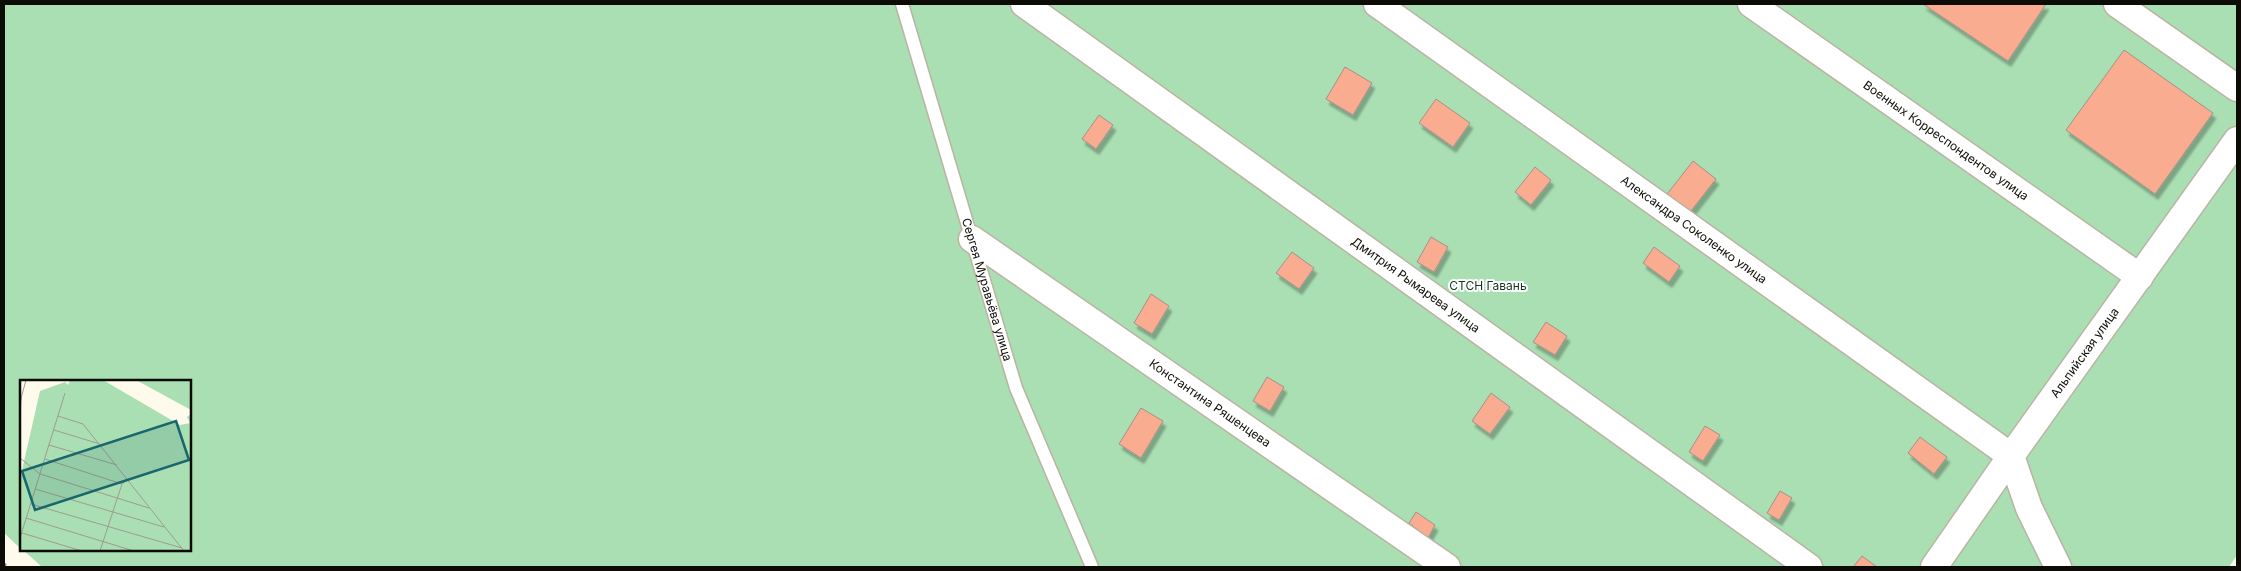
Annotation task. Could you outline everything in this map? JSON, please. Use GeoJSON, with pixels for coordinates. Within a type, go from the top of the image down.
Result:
{"type":"FeatureCollection","features":[{"type":"Feature","properties":{"kind":"street","name":"Дмитрия Рымарева улица"},"geometry":{"type":"LineString","coordinates":[[1024,4],[1809,567]]}},
{"type":"Feature","properties":{"kind":"street","name":"Александра Соколенко улица"},"geometry":{"type":"LineString","coordinates":[[1377,4],[2011,456]]}},
{"type":"Feature","properties":{"kind":"street","name":"Военных Корреспондентов улица"},"geometry":{"type":"LineString","coordinates":[[1751,4],[2140,277]]}},
{"type":"Feature","properties":{"kind":"street"},"geometry":{"type":"LineString","coordinates":[[2117,4],[2237,88]]}},
{"type":"Feature","properties":{"kind":"street","name":"Альпийская улица"},"geometry":{"type":"LineString","coordinates":[[1934,567],[2237,140]]}},
{"type":"Feature","properties":{"kind":"street","name":"Константина Ряшенцева"},"geometry":{"type":"LineString","coordinates":[[972,239],[1448,567]]}},
{"type":"Feature","properties":{"kind":"street"},"geometry":{"type":"LineString","coordinates":[[2011,456],[2029,508],[2058,567]]}},
{"type":"Feature","properties":{"kind":"lane","name":"Сергея Муравьёва улица"},"geometry":{"type":"LineString","coordinates":[[902,4],[1016,388],[1092,567]]}},
{"type":"Feature","properties":{"kind":"path"},"geometry":{"type":"LineString","coordinates":[[4,564],[7,567]]}},
{"type":"Feature","properties":{"kind":"green space","name":"СТСН Гавань"},"geometry":{"type":"Polygon","coordinates":[[[4,4],[2237,4],[2237,555],[2229,567],[42,567],[24,551],[191,551],[191,380],[20,380],[20,548],[4,533],[4,4]]]}},
{"type":"Feature","properties":{"kind":"building"},"geometry":{"type":"Polygon","coordinates":[[[1923,4],[2046,4],[2008,61],[1923,4]]]}},
{"type":"Feature","properties":{"kind":"building"},"geometry":{"type":"Polygon","coordinates":[[[2124,50],[2213,113],[2155,194],[2066,130],[2124,50]]]}},
{"type":"Feature","properties":{"kind":"building"},"geometry":{"type":"Polygon","coordinates":[[[1345,67],[1372,83],[1353,115],[1326,99],[1345,67]]]}},
{"type":"Feature","properties":{"kind":"building"},"geometry":{"type":"Polygon","coordinates":[[[1436,99],[1470,123],[1453,147],[1419,123],[1436,99]]]}},
{"type":"Feature","properties":{"kind":"building"},"geometry":{"type":"Polygon","coordinates":[[[1099,115],[1113,125],[1096,149],[1082,139],[1099,115]]]}},
{"type":"Feature","properties":{"kind":"building"},"geometry":{"type":"Polygon","coordinates":[[[1693,161],[1716,179],[1687,216],[1664,198],[1693,161]]]}},
{"type":"Feature","properties":{"kind":"building"},"geometry":{"type":"Polygon","coordinates":[[[1535,167],[1551,180],[1531,205],[1515,192],[1535,167]]]}},
{"type":"Feature","properties":{"kind":"building"},"geometry":{"type":"Polygon","coordinates":[[[1431,237],[1448,247],[1434,272],[1417,262],[1431,237]]]}},
{"type":"Feature","properties":{"kind":"building"},"geometry":{"type":"Polygon","coordinates":[[[1654,247],[1680,266],[1669,282],[1643,263],[1654,247]]]}},
{"type":"Feature","properties":{"kind":"building"},"geometry":{"type":"Polygon","coordinates":[[[1292,252],[1314,268],[1299,289],[1276,273],[1292,252]]]}},
{"type":"Feature","properties":{"kind":"building"},"geometry":{"type":"Polygon","coordinates":[[[1151,294],[1169,306],[1152,334],[1134,323],[1151,294]]]}},
{"type":"Feature","properties":{"kind":"building"},"geometry":{"type":"Polygon","coordinates":[[[1546,322],[1567,336],[1555,355],[1533,342],[1546,322]]]}},
{"type":"Feature","properties":{"kind":"building"},"geometry":{"type":"Polygon","coordinates":[[[1267,377],[1284,387],[1270,411],[1253,401],[1267,377]]]}},
{"type":"Feature","properties":{"kind":"building"},"geometry":{"type":"Polygon","coordinates":[[[1491,393],[1510,407],[1490,434],[1472,421],[1491,393]]]}},
{"type":"Feature","properties":{"kind":"building"},"geometry":{"type":"Polygon","coordinates":[[[1141,408],[1163,421],[1141,458],[1119,444],[1141,408]]]}},
{"type":"Feature","properties":{"kind":"building"},"geometry":{"type":"Polygon","coordinates":[[[1705,426],[1720,435],[1703,461],[1689,452],[1705,426]]]}},
{"type":"Feature","properties":{"kind":"building"},"geometry":{"type":"Polygon","coordinates":[[[1920,437],[1947,457],[1934,474],[1908,453],[1920,437]]]}},
{"type":"Feature","properties":{"kind":"building"},"geometry":{"type":"Polygon","coordinates":[[[1780,491],[1792,498],[1779,520],[1767,513],[1780,491]]]}},
{"type":"Feature","properties":{"kind":"building"},"geometry":{"type":"Polygon","coordinates":[[[1416,512],[1435,525],[1428,538],[1409,523],[1416,512]]]}},
{"type":"Feature","properties":{"kind":"building"},"geometry":{"type":"Polygon","coordinates":[[[1862,556],[1877,567],[1853,567],[1862,556]]]}}]}
